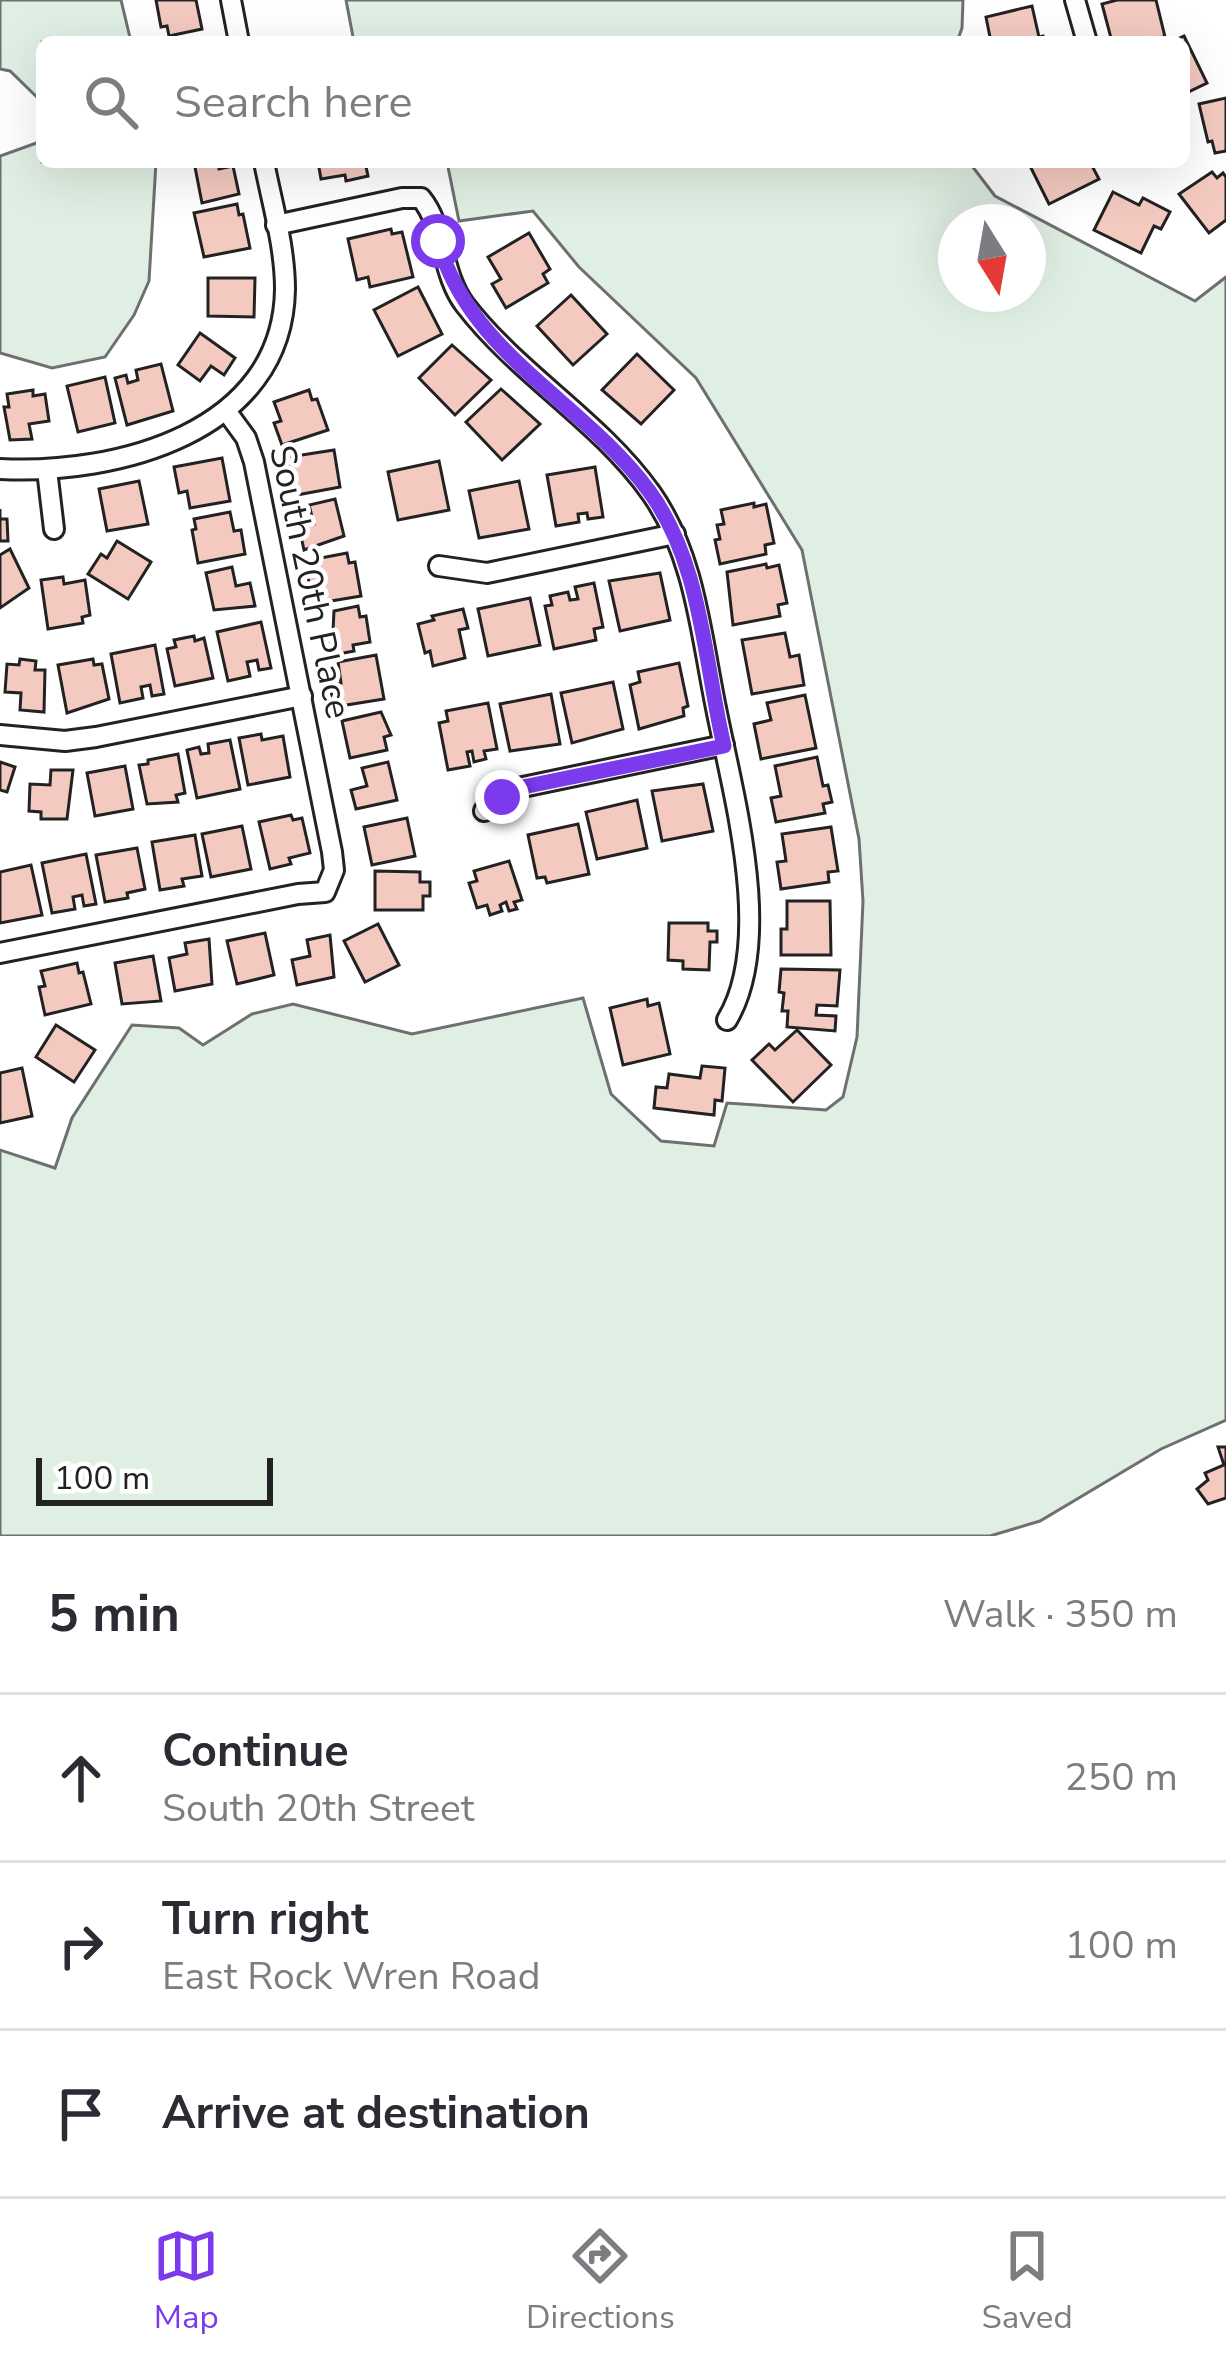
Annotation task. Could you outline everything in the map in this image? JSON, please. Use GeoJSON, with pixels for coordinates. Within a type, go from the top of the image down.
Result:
{"type":"FeatureCollection","features":[{"type":"Feature","properties":{"kind":"street"},"geometry":{"type":"LineString","coordinates":[[231,0],[238,36]]}},
{"type":"Feature","properties":{"kind":"street"},"geometry":{"type":"LineString","coordinates":[[1075,0],[1085,36]]}},
{"type":"Feature","properties":{"kind":"street","name":"South 20th Place"},"geometry":{"type":"LineString","coordinates":[[0,952],[325,892],[334,870],[254,462],[246,438],[227,412],[256,377],[279,326],[285,290],[265,168]]}},
{"type":"Feature","properties":{"kind":"street"},"geometry":{"type":"LineString","coordinates":[[276,225],[421,198],[429,208],[446,271],[461,300],[500,345],[628,465],[675,534],[692,588],[746,863],[744,981],[727,1020]]}},
{"type":"Feature","properties":{"kind":"street"},"geometry":{"type":"LineString","coordinates":[[0,470],[47,470],[178,441],[227,412]]}},
{"type":"Feature","properties":{"kind":"street"},"geometry":{"type":"LineString","coordinates":[[47,470],[54,529]]}},
{"type":"Feature","properties":{"kind":"street"},"geometry":{"type":"LineString","coordinates":[[439,566],[487,573],[675,534]]}},
{"type":"Feature","properties":{"kind":"street"},"geometry":{"type":"LineString","coordinates":[[0,735],[81,740],[302,696]]}},
{"type":"Feature","properties":{"kind":"street"},"geometry":{"type":"LineString","coordinates":[[484,811],[518,788],[724,746]]}},
{"type":"Feature","properties":{"kind":"green space"},"geometry":{"type":"Polygon","coordinates":[[[0,0],[121,0],[130,36],[36,36],[36,96],[10,71],[0,69],[0,0]]]}},
{"type":"Feature","properties":{"kind":"green space"},"geometry":{"type":"Polygon","coordinates":[[[346,0],[963,0],[959,36],[353,36],[346,0]]]}},
{"type":"Feature","properties":{"kind":"green space"},"geometry":{"type":"Polygon","coordinates":[[[36,143],[36,168],[156,168],[149,281],[134,315],[105,357],[52,368],[0,353],[0,156],[36,143]]]}},
{"type":"Feature","properties":{"kind":"green space"},"geometry":{"type":"Polygon","coordinates":[[[448,168],[974,168],[995,196],[1010,204],[938,204],[938,312],[1046,312],[1046,223],[1195,301],[1226,277],[1226,1420],[1161,1449],[1040,1521],[990,1536],[0,1536],[0,1150],[55,1168],[72,1118],[132,1025],[179,1028],[203,1045],[252,1014],[293,1004],[412,1034],[583,998],[611,1094],[661,1141],[714,1146],[727,1103],[826,1110],[843,1097],[857,1037],[863,901],[859,839],[802,550],[696,378],[579,267],[533,211],[459,221],[448,168]]]}},
{"type":"Feature","properties":{"kind":"building"},"geometry":{"type":"Polygon","coordinates":[[[156,0],[196,0],[202,29],[169,36],[167,26],[161,27],[156,0]]]}},
{"type":"Feature","properties":{"kind":"building"},"geometry":{"type":"Polygon","coordinates":[[[1156,0],[1165,36],[1110,36],[1102,4],[1156,0]]]}},
{"type":"Feature","properties":{"kind":"building"},"geometry":{"type":"Polygon","coordinates":[[[1032,6],[1039,36],[990,36],[986,17],[1032,6]]]}},
{"type":"Feature","properties":{"kind":"building"},"geometry":{"type":"Polygon","coordinates":[[[1190,48],[1207,83],[1190,91],[1190,48]]]}},
{"type":"Feature","properties":{"kind":"building"},"geometry":{"type":"Polygon","coordinates":[[[1226,98],[1226,151],[1215,153],[1199,104],[1226,98]]]}},
{"type":"Feature","properties":{"kind":"building"},"geometry":{"type":"Polygon","coordinates":[[[195,168],[233,168],[239,194],[202,203],[195,168]]]}},
{"type":"Feature","properties":{"kind":"building"},"geometry":{"type":"Polygon","coordinates":[[[319,168],[366,168],[368,176],[346,181],[345,175],[321,179],[319,168]]]}},
{"type":"Feature","properties":{"kind":"building"},"geometry":{"type":"Polygon","coordinates":[[[1031,168],[1093,168],[1099,179],[1049,204],[1031,168]]]}},
{"type":"Feature","properties":{"kind":"building"},"geometry":{"type":"Polygon","coordinates":[[[1212,172],[1217,178],[1223,173],[1226,177],[1226,220],[1209,233],[1179,194],[1212,172]]]}},
{"type":"Feature","properties":{"kind":"building"},"geometry":{"type":"Polygon","coordinates":[[[1113,192],[1139,205],[1143,198],[1170,212],[1161,229],[1154,226],[1141,253],[1094,230],[1113,192]]]}},
{"type":"Feature","properties":{"kind":"building"},"geometry":{"type":"Polygon","coordinates":[[[237,204],[250,248],[204,257],[194,213],[237,204]]]}},
{"type":"Feature","properties":{"kind":"building"},"geometry":{"type":"Polygon","coordinates":[[[391,229],[392,234],[402,232],[413,277],[370,287],[368,277],[357,280],[348,239],[391,229]]]}},
{"type":"Feature","properties":{"kind":"building"},"geometry":{"type":"Polygon","coordinates":[[[529,233],[550,269],[543,274],[548,283],[506,308],[492,284],[501,279],[488,257],[529,233]]]}},
{"type":"Feature","properties":{"kind":"building"},"geometry":{"type":"Polygon","coordinates":[[[208,278],[255,278],[254,317],[208,316],[208,278]]]}},
{"type":"Feature","properties":{"kind":"building"},"geometry":{"type":"Polygon","coordinates":[[[418,287],[442,334],[398,356],[374,310],[418,287]]]}},
{"type":"Feature","properties":{"kind":"building"},"geometry":{"type":"Polygon","coordinates":[[[571,295],[607,334],[573,365],[537,326],[571,295]]]}},
{"type":"Feature","properties":{"kind":"building"},"geometry":{"type":"Polygon","coordinates":[[[200,333],[235,358],[224,375],[211,366],[200,381],[178,365],[200,333]]]}},
{"type":"Feature","properties":{"kind":"building"},"geometry":{"type":"Polygon","coordinates":[[[452,345],[491,380],[455,415],[419,378],[452,345]]]}},
{"type":"Feature","properties":{"kind":"building"},"geometry":{"type":"Polygon","coordinates":[[[637,354],[674,390],[641,424],[602,390],[637,354]]]}},
{"type":"Feature","properties":{"kind":"building"},"geometry":{"type":"Polygon","coordinates":[[[161,364],[173,411],[127,425],[115,378],[126,375],[128,383],[138,380],[136,370],[161,364]]]}},
{"type":"Feature","properties":{"kind":"building"},"geometry":{"type":"Polygon","coordinates":[[[105,377],[115,423],[78,432],[67,386],[105,377]]]}},
{"type":"Feature","properties":{"kind":"building"},"geometry":{"type":"Polygon","coordinates":[[[501,389],[540,424],[502,460],[466,422],[501,389]]]}},
{"type":"Feature","properties":{"kind":"building"},"geometry":{"type":"Polygon","coordinates":[[[33,390],[33,396],[45,394],[49,421],[29,424],[32,439],[10,440],[4,407],[9,407],[7,394],[33,390]]]}},
{"type":"Feature","properties":{"kind":"building"},"geometry":{"type":"Polygon","coordinates":[[[309,390],[328,430],[282,445],[274,423],[281,421],[274,402],[309,390]]]}},
{"type":"Feature","properties":{"kind":"building"},"geometry":{"type":"Polygon","coordinates":[[[334,450],[340,487],[297,495],[289,457],[334,450]]]}},
{"type":"Feature","properties":{"kind":"building"},"geometry":{"type":"Polygon","coordinates":[[[222,458],[230,501],[190,508],[187,491],[179,493],[174,467],[222,458]]]}},
{"type":"Feature","properties":{"kind":"building"},"geometry":{"type":"Polygon","coordinates":[[[439,461],[449,510],[398,520],[388,472],[439,461]]]}},
{"type":"Feature","properties":{"kind":"building"},"geometry":{"type":"Polygon","coordinates":[[[595,467],[603,517],[588,519],[587,513],[578,514],[579,522],[556,526],[547,475],[595,467]]]}},
{"type":"Feature","properties":{"kind":"building"},"geometry":{"type":"Polygon","coordinates":[[[139,481],[148,524],[107,531],[99,489],[139,481]]]}},
{"type":"Feature","properties":{"kind":"building"},"geometry":{"type":"Polygon","coordinates":[[[519,481],[529,529],[479,538],[469,491],[519,481]]]}},
{"type":"Feature","properties":{"kind":"building"},"geometry":{"type":"Polygon","coordinates":[[[335,499],[344,536],[304,550],[299,527],[314,524],[309,505],[335,499]]]}},
{"type":"Feature","properties":{"kind":"building"},"geometry":{"type":"Polygon","coordinates":[[[754,503],[754,507],[766,504],[774,543],[765,545],[766,554],[720,564],[715,540],[720,539],[717,525],[724,524],[721,510],[754,503]]]}},
{"type":"Feature","properties":{"kind":"building"},"geometry":{"type":"Polygon","coordinates":[[[230,512],[234,531],[241,530],[245,554],[198,563],[194,519],[230,512]]]}},
{"type":"Feature","properties":{"kind":"building"},"geometry":{"type":"Polygon","coordinates":[[[0,519],[7,519],[8,541],[0,541],[0,519]]]}},
{"type":"Feature","properties":{"kind":"building"},"geometry":{"type":"Polygon","coordinates":[[[117,541],[151,562],[128,599],[88,574],[101,554],[107,558],[117,541]]]}},
{"type":"Feature","properties":{"kind":"building"},"geometry":{"type":"Polygon","coordinates":[[[10,549],[29,588],[0,608],[0,555],[10,549]]]}},
{"type":"Feature","properties":{"kind":"building"},"geometry":{"type":"Polygon","coordinates":[[[347,553],[349,563],[355,562],[361,596],[313,604],[305,561],[347,553]]]}},
{"type":"Feature","properties":{"kind":"building"},"geometry":{"type":"Polygon","coordinates":[[[766,564],[767,568],[779,565],[787,603],[778,605],[780,616],[733,625],[727,572],[766,564]]]}},
{"type":"Feature","properties":{"kind":"building"},"geometry":{"type":"Polygon","coordinates":[[[232,567],[236,586],[250,583],[255,606],[214,610],[206,573],[232,567]]]}},
{"type":"Feature","properties":{"kind":"building"},"geometry":{"type":"Polygon","coordinates":[[[660,573],[670,620],[620,631],[609,581],[660,573]]]}},
{"type":"Feature","properties":{"kind":"building"},"geometry":{"type":"Polygon","coordinates":[[[63,577],[64,584],[85,580],[90,615],[82,617],[83,623],[48,629],[41,580],[63,577]]]}},
{"type":"Feature","properties":{"kind":"building"},"geometry":{"type":"Polygon","coordinates":[[[594,583],[603,627],[594,629],[596,640],[554,649],[545,606],[552,605],[550,596],[568,592],[570,600],[578,599],[575,587],[594,583]]]}},
{"type":"Feature","properties":{"kind":"building"},"geometry":{"type":"Polygon","coordinates":[[[530,598],[540,645],[488,656],[478,609],[530,598]]]}},
{"type":"Feature","properties":{"kind":"building"},"geometry":{"type":"Polygon","coordinates":[[[358,606],[360,617],[366,616],[370,642],[328,656],[324,633],[333,631],[334,611],[358,606]]]}},
{"type":"Feature","properties":{"kind":"building"},"geometry":{"type":"Polygon","coordinates":[[[463,609],[468,628],[459,630],[465,658],[433,666],[418,624],[463,609]]]}},
{"type":"Feature","properties":{"kind":"building"},"geometry":{"type":"Polygon","coordinates":[[[261,622],[271,668],[259,670],[257,660],[247,662],[250,676],[228,681],[217,632],[261,622]]]}},
{"type":"Feature","properties":{"kind":"building"},"geometry":{"type":"Polygon","coordinates":[[[785,633],[790,657],[799,655],[804,685],[752,694],[742,640],[785,633]]]}},
{"type":"Feature","properties":{"kind":"building"},"geometry":{"type":"Polygon","coordinates":[[[194,636],[195,641],[204,638],[213,678],[175,686],[167,649],[176,647],[174,640],[194,636]]]}},
{"type":"Feature","properties":{"kind":"building"},"geometry":{"type":"Polygon","coordinates":[[[155,645],[164,694],[152,696],[150,685],[141,687],[143,698],[120,703],[111,654],[155,645]]]}},
{"type":"Feature","properties":{"kind":"building"},"geometry":{"type":"Polygon","coordinates":[[[376,655],[384,699],[334,707],[330,685],[341,683],[338,662],[376,655]]]}},
{"type":"Feature","properties":{"kind":"building"},"geometry":{"type":"Polygon","coordinates":[[[20,659],[36,661],[35,670],[45,670],[44,712],[20,710],[21,693],[5,692],[7,664],[19,665],[20,659]]]}},
{"type":"Feature","properties":{"kind":"building"},"geometry":{"type":"Polygon","coordinates":[[[93,659],[94,665],[102,664],[109,699],[67,713],[58,665],[93,659]]]}},
{"type":"Feature","properties":{"kind":"building"},"geometry":{"type":"Polygon","coordinates":[[[679,663],[688,706],[683,708],[684,716],[639,729],[630,685],[640,682],[638,672],[679,663]]]}},
{"type":"Feature","properties":{"kind":"building"},"geometry":{"type":"Polygon","coordinates":[[[613,682],[623,729],[572,743],[561,693],[613,682]]]}},
{"type":"Feature","properties":{"kind":"building"},"geometry":{"type":"Polygon","coordinates":[[[551,694],[560,744],[510,751],[500,704],[551,694]]]}},
{"type":"Feature","properties":{"kind":"building"},"geometry":{"type":"Polygon","coordinates":[[[805,695],[816,748],[761,759],[754,724],[771,720],[767,703],[805,695]]]}},
{"type":"Feature","properties":{"kind":"building"},"geometry":{"type":"Polygon","coordinates":[[[488,703],[497,749],[484,751],[486,759],[474,762],[472,751],[467,752],[470,766],[448,770],[439,723],[448,721],[446,711],[488,703]]]}},
{"type":"Feature","properties":{"kind":"building"},"geometry":{"type":"Polygon","coordinates":[[[381,712],[391,735],[384,737],[387,750],[350,758],[342,721],[381,712]]]}},
{"type":"Feature","properties":{"kind":"building"},"geometry":{"type":"Polygon","coordinates":[[[261,734],[262,740],[283,736],[290,777],[248,785],[239,738],[261,734]]]}},
{"type":"Feature","properties":{"kind":"building"},"geometry":{"type":"Polygon","coordinates":[[[230,740],[240,789],[197,798],[187,750],[199,747],[201,754],[209,753],[208,744],[230,740]]]}},
{"type":"Feature","properties":{"kind":"building"},"geometry":{"type":"Polygon","coordinates":[[[178,754],[185,793],[176,795],[178,802],[147,804],[139,765],[178,754]]]}},
{"type":"Feature","properties":{"kind":"building"},"geometry":{"type":"Polygon","coordinates":[[[817,757],[832,802],[823,804],[825,813],[776,822],[771,798],[781,796],[775,766],[817,757]]]}},
{"type":"Feature","properties":{"kind":"building"},"geometry":{"type":"Polygon","coordinates":[[[0,762],[15,767],[7,792],[0,790],[0,762]]]}},
{"type":"Feature","properties":{"kind":"building"},"geometry":{"type":"Polygon","coordinates":[[[388,762],[397,800],[356,809],[351,790],[367,786],[362,768],[388,762]]]}},
{"type":"Feature","properties":{"kind":"building"},"geometry":{"type":"Polygon","coordinates":[[[125,766],[133,809],[95,816],[87,773],[125,766]]]}},
{"type":"Feature","properties":{"kind":"building"},"geometry":{"type":"Polygon","coordinates":[[[51,770],[73,770],[67,819],[41,819],[41,812],[29,811],[30,784],[50,785],[51,770]]]}},
{"type":"Feature","properties":{"kind":"building"},"geometry":{"type":"Polygon","coordinates":[[[703,784],[713,831],[662,841],[652,791],[703,784]]]}},
{"type":"Feature","properties":{"kind":"building"},"geometry":{"type":"Polygon","coordinates":[[[637,800],[647,848],[597,859],[586,812],[637,800]]]}},
{"type":"Feature","properties":{"kind":"building"},"geometry":{"type":"Polygon","coordinates":[[[291,815],[293,820],[302,818],[310,853],[270,869],[259,822],[291,815]]]}},
{"type":"Feature","properties":{"kind":"building"},"geometry":{"type":"Polygon","coordinates":[[[407,818],[415,856],[372,865],[364,827],[407,818]]]}},
{"type":"Feature","properties":{"kind":"building"},"geometry":{"type":"Polygon","coordinates":[[[578,824],[589,874],[547,883],[545,877],[537,878],[528,835],[578,824]]]}},
{"type":"Feature","properties":{"kind":"building"},"geometry":{"type":"Polygon","coordinates":[[[242,826],[251,869],[211,877],[202,834],[242,826]]]}},
{"type":"Feature","properties":{"kind":"building"},"geometry":{"type":"Polygon","coordinates":[[[831,827],[838,871],[828,872],[829,882],[781,889],[777,862],[786,861],[782,834],[831,827]]]}},
{"type":"Feature","properties":{"kind":"building"},"geometry":{"type":"Polygon","coordinates":[[[195,835],[202,876],[182,879],[184,886],[160,890],[152,842],[195,835]]]}},
{"type":"Feature","properties":{"kind":"building"},"geometry":{"type":"Polygon","coordinates":[[[137,848],[145,889],[105,902],[96,855],[137,848]]]}},
{"type":"Feature","properties":{"kind":"building"},"geometry":{"type":"Polygon","coordinates":[[[86,854],[96,904],[84,906],[82,895],[73,897],[75,909],[52,913],[42,863],[86,854]]]}},
{"type":"Feature","properties":{"kind":"building"},"geometry":{"type":"Polygon","coordinates":[[[509,861],[522,900],[514,902],[517,909],[509,911],[506,902],[500,905],[502,911],[490,915],[487,905],[477,908],[469,883],[477,881],[474,871],[509,861]]]}},
{"type":"Feature","properties":{"kind":"building"},"geometry":{"type":"Polygon","coordinates":[[[31,865],[42,915],[0,923],[0,872],[31,865]]]}},
{"type":"Feature","properties":{"kind":"building"},"geometry":{"type":"Polygon","coordinates":[[[375,871],[420,872],[420,882],[430,882],[423,910],[375,910],[375,871]]]}},
{"type":"Feature","properties":{"kind":"building"},"geometry":{"type":"Polygon","coordinates":[[[787,901],[830,901],[831,955],[781,955],[787,901]]]}},
{"type":"Feature","properties":{"kind":"building"},"geometry":{"type":"Polygon","coordinates":[[[669,923],[708,923],[708,931],[717,931],[717,942],[710,942],[709,970],[683,969],[683,961],[668,960],[669,923]]]}},
{"type":"Feature","properties":{"kind":"building"},"geometry":{"type":"Polygon","coordinates":[[[378,924],[399,965],[365,982],[344,941],[378,924]]]}},
{"type":"Feature","properties":{"kind":"building"},"geometry":{"type":"Polygon","coordinates":[[[265,933],[274,975],[237,984],[227,941],[265,933]]]}},
{"type":"Feature","properties":{"kind":"building"},"geometry":{"type":"Polygon","coordinates":[[[330,935],[334,977],[297,985],[292,960],[310,956],[307,940],[330,935]]]}},
{"type":"Feature","properties":{"kind":"building"},"geometry":{"type":"Polygon","coordinates":[[[209,939],[212,984],[175,991],[169,958],[187,954],[185,943],[209,939]]]}},
{"type":"Feature","properties":{"kind":"building"},"geometry":{"type":"Polygon","coordinates":[[[153,956],[161,1001],[122,1004],[115,963],[153,956]]]}},
{"type":"Feature","properties":{"kind":"building"},"geometry":{"type":"Polygon","coordinates":[[[77,963],[91,1004],[45,1015],[41,971],[77,963]]]}},
{"type":"Feature","properties":{"kind":"building"},"geometry":{"type":"Polygon","coordinates":[[[781,969],[840,970],[837,1006],[817,1005],[816,1015],[836,1016],[835,1031],[787,1027],[784,993],[779,992],[781,969]]]}},
{"type":"Feature","properties":{"kind":"building"},"geometry":{"type":"Polygon","coordinates":[[[647,999],[648,1006],[659,1003],[670,1054],[623,1065],[610,1008],[647,999]]]}},
{"type":"Feature","properties":{"kind":"building"},"geometry":{"type":"Polygon","coordinates":[[[56,1025],[95,1050],[74,1082],[36,1057],[56,1025]]]}},
{"type":"Feature","properties":{"kind":"building"},"geometry":{"type":"Polygon","coordinates":[[[797,1030],[831,1065],[793,1102],[752,1060],[769,1044],[775,1050],[797,1030]]]}},
{"type":"Feature","properties":{"kind":"building"},"geometry":{"type":"Polygon","coordinates":[[[702,1066],[725,1068],[722,1101],[715,1100],[714,1115],[654,1108],[656,1087],[667,1088],[669,1074],[700,1078],[702,1066]]]}},
{"type":"Feature","properties":{"kind":"building"},"geometry":{"type":"Polygon","coordinates":[[[22,1068],[32,1116],[0,1123],[0,1073],[22,1068]]]}},
{"type":"Feature","properties":{"kind":"building"},"geometry":{"type":"Polygon","coordinates":[[[1218,1447],[1226,1447],[1226,1498],[1208,1504],[1197,1489],[1208,1480],[1205,1473],[1224,1465],[1218,1447]]]}},
{"type":"Feature","properties":{"kind":"route"},"geometry":{"type":"LineString","coordinates":[[438,241],[461,300],[485,330],[628,465],[664,513],[692,588],[724,746],[518,788],[502,797]]}}]}
